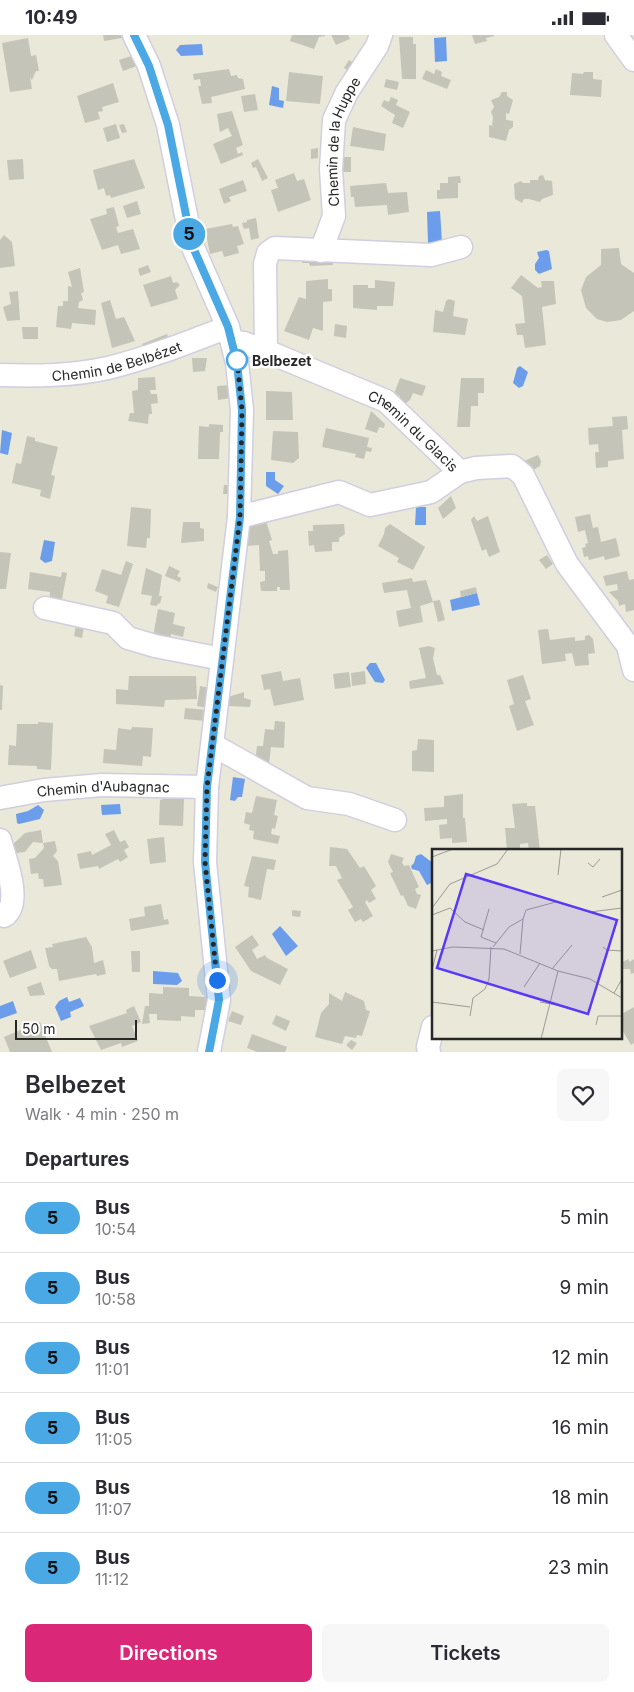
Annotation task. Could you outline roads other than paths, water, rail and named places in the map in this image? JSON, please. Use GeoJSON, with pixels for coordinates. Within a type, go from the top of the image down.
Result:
{"type":"FeatureCollection","features":[{"type":"Feature","properties":{"kind":"street"},"geometry":{"type":"LineString","coordinates":[[134,35],[149,66],[168,125],[192,245],[230,335],[237,363],[242,410],[240,517],[207,787],[205,862],[219,1000],[209,1052]]}},
{"type":"Feature","properties":{"kind":"street","name":"Chemin de la Huppe"},"geometry":{"type":"LineString","coordinates":[[321,251],[334,216],[331,169],[334,120],[347,92],[377,46],[381,35]]}},
{"type":"Feature","properties":{"kind":"street"},"geometry":{"type":"LineString","coordinates":[[616,35],[634,60]]}},
{"type":"Feature","properties":{"kind":"street"},"geometry":{"type":"LineString","coordinates":[[266,351],[265,264],[268,253],[275,248],[321,251],[380,251],[431,255],[462,247]]}},
{"type":"Feature","properties":{"kind":"street","name":"Chemin du Glacis"},"geometry":{"type":"LineString","coordinates":[[230,335],[244,343],[386,401],[460,471],[512,466],[524,475],[567,564],[628,646],[634,670]]}},
{"type":"Feature","properties":{"kind":"street","name":"Chemin de Belbézet"},"geometry":{"type":"LineString","coordinates":[[0,375],[56,376],[107,368],[230,335]]}},
{"type":"Feature","properties":{"kind":"street"},"geometry":{"type":"LineString","coordinates":[[240,517],[339,491],[370,505],[388,502],[431,492],[460,471]]}},
{"type":"Feature","properties":{"kind":"street"},"geometry":{"type":"LineString","coordinates":[[45,609],[113,623],[128,638],[155,646],[222,659]]}},
{"type":"Feature","properties":{"kind":"street"},"geometry":{"type":"LineString","coordinates":[[213,745],[307,798],[349,804],[394,819]]}},
{"type":"Feature","properties":{"kind":"street","name":"Chemin d'Aubagnac"},"geometry":{"type":"LineString","coordinates":[[0,798],[44,790],[102,785],[207,787]]}},
{"type":"Feature","properties":{"kind":"street"},"geometry":{"type":"LineString","coordinates":[[0,840],[13,895],[13,906],[4,915]]}},
{"type":"Feature","properties":{"kind":"street"},"geometry":{"type":"LineString","coordinates":[[429,1052],[428,1047],[432,1031]]}},
{"type":"Feature","properties":{"kind":"water"},"geometry":{"type":"Polygon","coordinates":[[[446,37],[447,61],[435,62],[434,38],[446,37]]]}},
{"type":"Feature","properties":{"kind":"water"},"geometry":{"type":"Polygon","coordinates":[[[202,44],[203,55],[181,56],[176,50],[180,45],[202,44]]]}},
{"type":"Feature","properties":{"kind":"water"},"geometry":{"type":"Polygon","coordinates":[[[272,86],[279,88],[279,100],[284,101],[283,108],[269,105],[272,86]]]}},
{"type":"Feature","properties":{"kind":"water"},"geometry":{"type":"Polygon","coordinates":[[[440,211],[442,242],[428,243],[427,212],[440,211]]]}},
{"type":"Feature","properties":{"kind":"water"},"geometry":{"type":"Polygon","coordinates":[[[549,251],[552,269],[539,274],[535,270],[535,264],[539,258],[537,252],[549,251]]]}},
{"type":"Feature","properties":{"kind":"water"},"geometry":{"type":"Polygon","coordinates":[[[520,366],[528,372],[523,386],[519,388],[513,383],[517,368],[520,366]]]}},
{"type":"Feature","properties":{"kind":"water"},"geometry":{"type":"Polygon","coordinates":[[[2,430],[12,433],[8,455],[0,453],[2,430]]]}},
{"type":"Feature","properties":{"kind":"water"},"geometry":{"type":"Polygon","coordinates":[[[266,472],[275,472],[275,480],[284,486],[278,494],[266,486],[266,472]]]}},
{"type":"Feature","properties":{"kind":"water"},"geometry":{"type":"Polygon","coordinates":[[[416,507],[426,507],[426,525],[415,525],[416,507]]]}},
{"type":"Feature","properties":{"kind":"water"},"geometry":{"type":"Polygon","coordinates":[[[44,540],[55,542],[52,561],[45,563],[40,559],[44,540]]]}},
{"type":"Feature","properties":{"kind":"water"},"geometry":{"type":"Polygon","coordinates":[[[477,593],[480,605],[452,611],[450,600],[477,593]]]}},
{"type":"Feature","properties":{"kind":"water"},"geometry":{"type":"Polygon","coordinates":[[[370,663],[376,663],[385,680],[383,683],[375,682],[366,668],[370,663]]]}},
{"type":"Feature","properties":{"kind":"water"},"geometry":{"type":"Polygon","coordinates":[[[233,777],[245,779],[242,797],[238,797],[235,801],[230,800],[233,777]]]}},
{"type":"Feature","properties":{"kind":"water"},"geometry":{"type":"Polygon","coordinates":[[[120,804],[121,814],[102,815],[101,805],[120,804]]]}},
{"type":"Feature","properties":{"kind":"water"},"geometry":{"type":"Polygon","coordinates":[[[38,805],[44,810],[40,819],[17,823],[16,814],[28,811],[38,805]]]}},
{"type":"Feature","properties":{"kind":"water"},"geometry":{"type":"Polygon","coordinates":[[[421,854],[432,862],[432,882],[427,885],[419,871],[412,869],[411,866],[416,856],[421,854]]]}},
{"type":"Feature","properties":{"kind":"water"},"geometry":{"type":"Polygon","coordinates":[[[280,926],[298,946],[286,956],[272,934],[280,926]]]}},
{"type":"Feature","properties":{"kind":"water"},"geometry":{"type":"Polygon","coordinates":[[[153,971],[178,973],[182,981],[177,985],[153,984],[153,971]]]}},
{"type":"Feature","properties":{"kind":"water"},"geometry":{"type":"Polygon","coordinates":[[[67,997],[69,1002],[80,998],[84,1006],[70,1012],[71,1017],[61,1021],[55,1007],[59,1001],[67,997]]]}},
{"type":"Feature","properties":{"kind":"water"},"geometry":{"type":"Polygon","coordinates":[[[13,1001],[17,1013],[0,1019],[0,1006],[13,1001]]]}},
{"type":"Feature","properties":{"kind":"place","name":"Belbezet"},"geometry":{"type":"Point","coordinates":[237,360]}}]}
